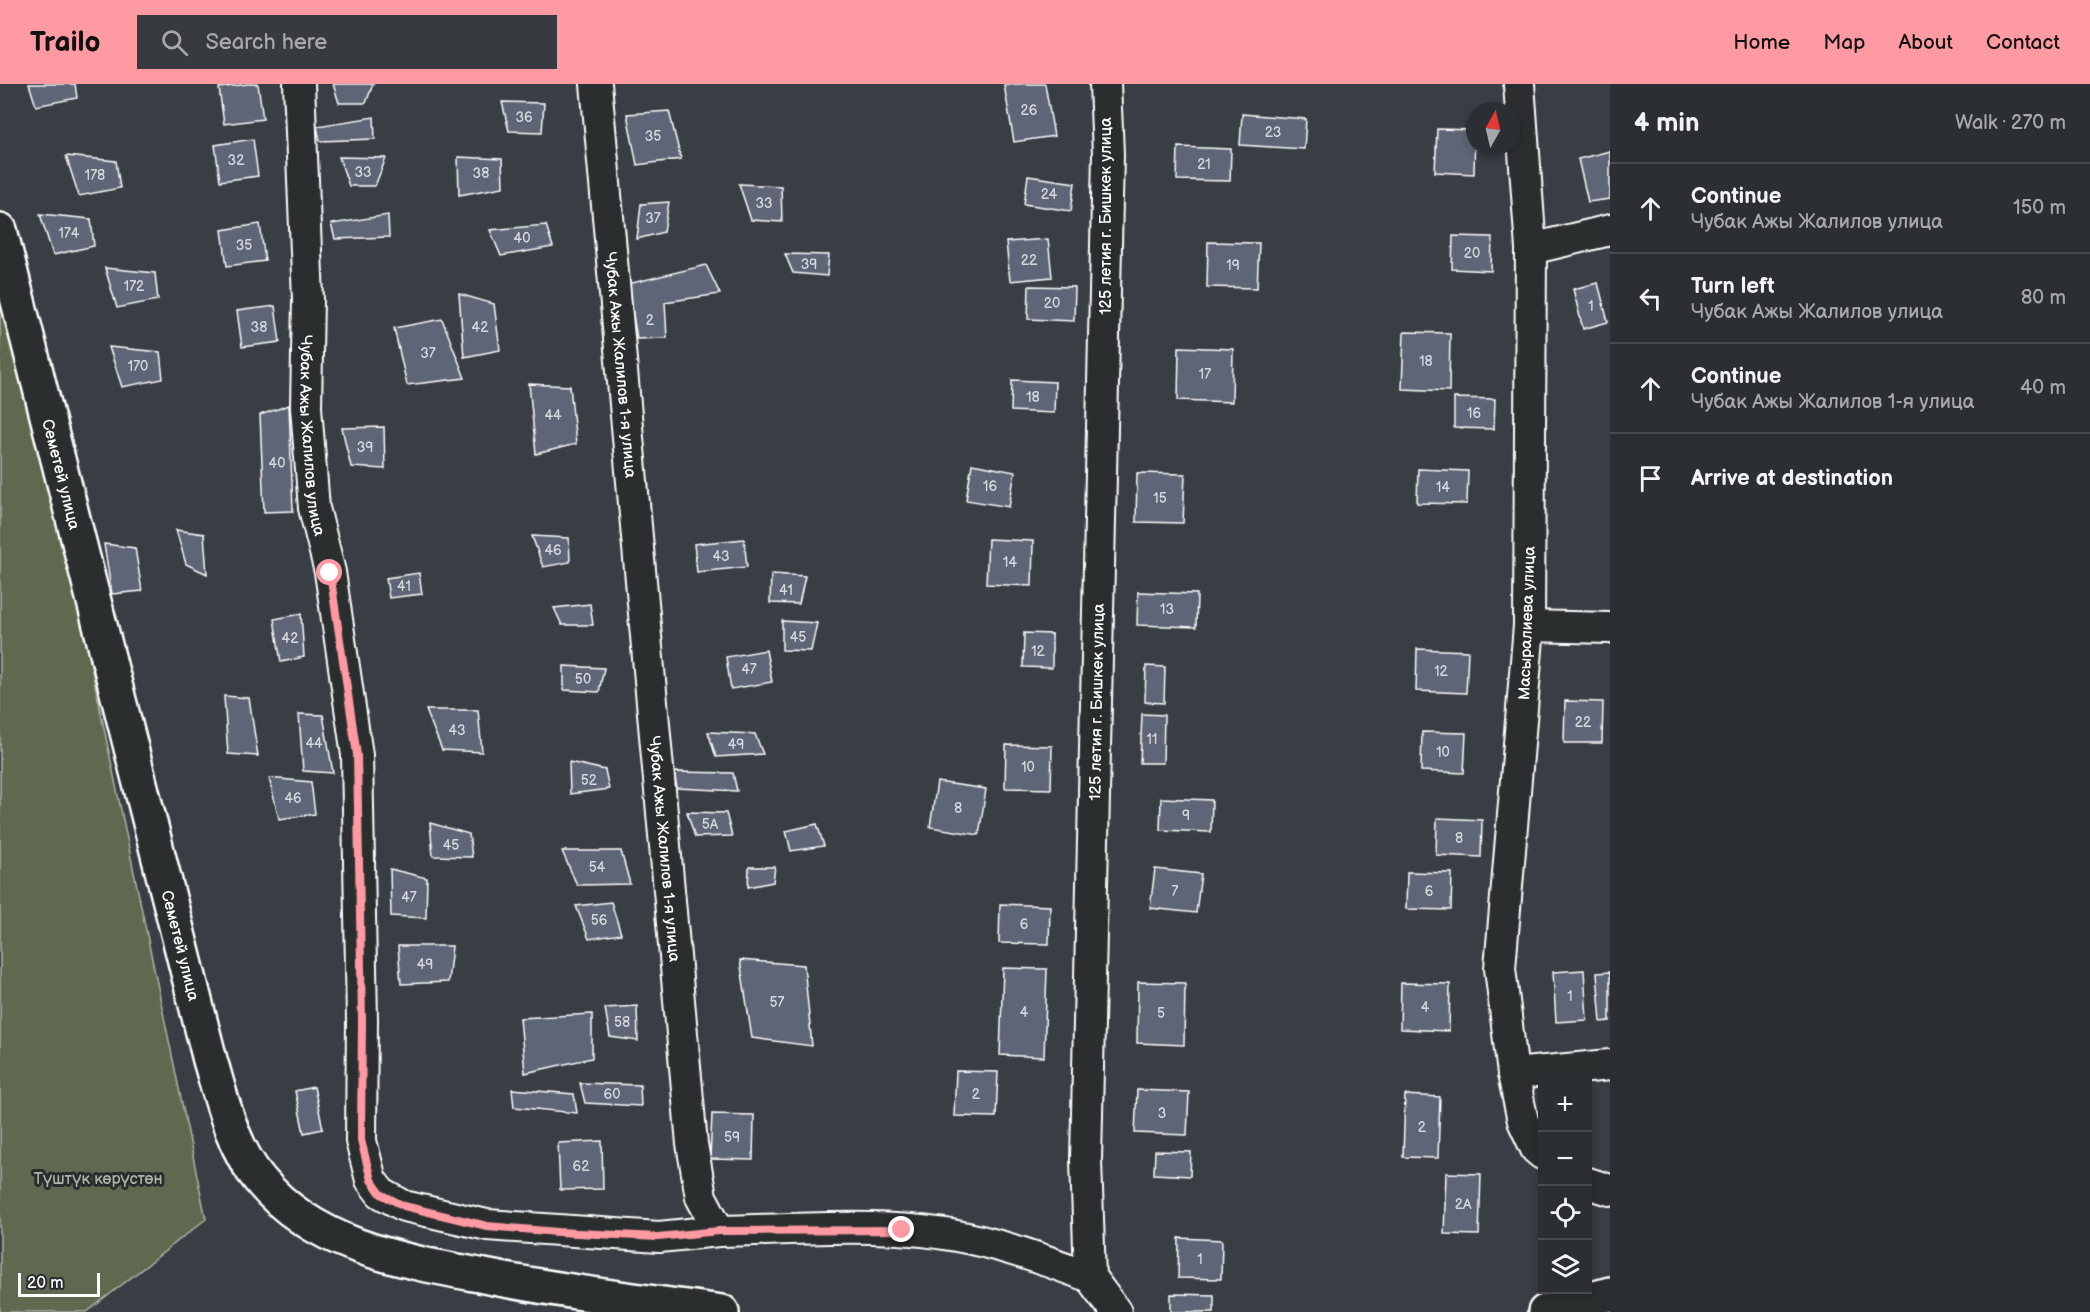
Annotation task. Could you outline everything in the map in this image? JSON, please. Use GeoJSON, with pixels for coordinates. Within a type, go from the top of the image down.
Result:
{"type":"FeatureCollection","features":[{"type":"Feature","properties":{"kind":"street","name":"Чубак Ажы Жалилов улица"},"geometry":{"type":"LineString","coordinates":[[299,84],[308,299],[306,407],[314,508],[330,573],[357,755],[362,1020],[361,1140],[371,1180],[381,1194],[404,1206],[487,1226],[658,1237],[719,1231]]}},
{"type":"Feature","properties":{"kind":"street","name":"Чубак Ажы Жалилов 1-я улица"},"geometry":{"type":"LineString","coordinates":[[596,84],[692,1144],[701,1197],[719,1231]]}},
{"type":"Feature","properties":{"kind":"street","name":"125 летия г. Бишкек улица"},"geometry":{"type":"LineString","coordinates":[[1090,1277],[1086,1160],[1107,166],[1105,84]]}},
{"type":"Feature","properties":{"kind":"street","name":"Масыралиева улица"},"geometry":{"type":"LineString","coordinates":[[1519,84],[1531,249],[1529,626],[1500,968],[1513,1074],[1523,1121],[1538,1151]]}},
{"type":"Feature","properties":{"kind":"street","name":"Семетей улица"},"geometry":{"type":"LineString","coordinates":[[0,230],[210,1060],[223,1106],[247,1164],[260,1182],[287,1207],[319,1228],[350,1243],[402,1260],[525,1284],[722,1312]]}},
{"type":"Feature","properties":{"kind":"street"},"geometry":{"type":"LineString","coordinates":[[1531,249],[1610,230]]}},
{"type":"Feature","properties":{"kind":"street"},"geometry":{"type":"LineString","coordinates":[[1529,626],[1610,628]]}},
{"type":"Feature","properties":{"kind":"street"},"geometry":{"type":"LineString","coordinates":[[1513,1074],[1610,1065]]}},
{"type":"Feature","properties":{"kind":"street"},"geometry":{"type":"LineString","coordinates":[[1592,1185],[1610,1190]]}},
{"type":"Feature","properties":{"kind":"street"},"geometry":{"type":"LineString","coordinates":[[719,1231],[902,1230],[965,1238],[1028,1253],[1090,1277],[1116,1312]]}},
{"type":"Feature","properties":{"kind":"street"},"geometry":{"type":"LineString","coordinates":[[1545,1312],[1610,1294]]}},
{"type":"Feature","properties":{"kind":"green space","name":"Түштүк көрүстөн"},"geometry":{"type":"Polygon","coordinates":[[[0,267],[66,545],[206,1219],[87,1312],[0,1312],[0,267]]]}},
{"type":"Feature","properties":{"kind":"building"},"geometry":{"type":"Polygon","coordinates":[[[29,84],[75,84],[77,98],[36,106],[29,84]]]}},
{"type":"Feature","properties":{"kind":"building"},"geometry":{"type":"Polygon","coordinates":[[[258,84],[263,119],[224,124],[219,88],[258,84]]]}},
{"type":"Feature","properties":{"kind":"building"},"geometry":{"type":"Polygon","coordinates":[[[333,84],[373,84],[366,103],[339,103],[333,84]]]}},
{"type":"Feature","properties":{"kind":"building"},"geometry":{"type":"Polygon","coordinates":[[[1045,84],[1054,136],[1014,142],[1004,85],[1045,84]]]}},
{"type":"Feature","properties":{"kind":"building"},"geometry":{"type":"Polygon","coordinates":[[[502,102],[544,103],[542,132],[509,131],[502,102]]]}},
{"type":"Feature","properties":{"kind":"building"},"geometry":{"type":"Polygon","coordinates":[[[669,111],[681,159],[637,165],[627,114],[669,111]]]}},
{"type":"Feature","properties":{"kind":"building"},"geometry":{"type":"Polygon","coordinates":[[[1242,114],[1306,119],[1304,149],[1240,145],[1242,114]]]}},
{"type":"Feature","properties":{"kind":"building"},"geometry":{"type":"Polygon","coordinates":[[[374,117],[375,139],[320,141],[317,126],[374,117]]]}},
{"type":"Feature","properties":{"kind":"building"},"geometry":{"type":"Polygon","coordinates":[[[1437,129],[1466,130],[1466,156],[1474,156],[1474,174],[1435,172],[1437,129]]]}},
{"type":"Feature","properties":{"kind":"building"},"geometry":{"type":"Polygon","coordinates":[[[253,139],[258,176],[220,181],[215,145],[253,139]]]}},
{"type":"Feature","properties":{"kind":"building"},"geometry":{"type":"Polygon","coordinates":[[[1178,147],[1231,149],[1230,181],[1177,180],[1178,147]]]}},
{"type":"Feature","properties":{"kind":"building"},"geometry":{"type":"Polygon","coordinates":[[[1610,151],[1610,199],[1588,202],[1578,159],[1610,151]]]}},
{"type":"Feature","properties":{"kind":"building"},"geometry":{"type":"Polygon","coordinates":[[[66,156],[116,161],[120,188],[79,196],[66,156]]]}},
{"type":"Feature","properties":{"kind":"building"},"geometry":{"type":"Polygon","coordinates":[[[339,157],[386,158],[375,186],[349,186],[339,157]]]}},
{"type":"Feature","properties":{"kind":"building"},"geometry":{"type":"Polygon","coordinates":[[[458,157],[502,159],[503,187],[459,195],[458,157]]]}},
{"type":"Feature","properties":{"kind":"building"},"geometry":{"type":"Polygon","coordinates":[[[1028,176],[1075,183],[1071,211],[1024,204],[1028,176]]]}},
{"type":"Feature","properties":{"kind":"building"},"geometry":{"type":"Polygon","coordinates":[[[739,184],[781,186],[782,222],[751,220],[739,184]]]}},
{"type":"Feature","properties":{"kind":"building"},"geometry":{"type":"Polygon","coordinates":[[[669,202],[664,232],[637,239],[641,204],[669,202]]]}},
{"type":"Feature","properties":{"kind":"building"},"geometry":{"type":"Polygon","coordinates":[[[40,214],[91,219],[94,246],[53,255],[40,214]]]}},
{"type":"Feature","properties":{"kind":"building"},"geometry":{"type":"Polygon","coordinates":[[[388,215],[389,237],[335,239],[331,224],[388,215]]]}},
{"type":"Feature","properties":{"kind":"building"},"geometry":{"type":"Polygon","coordinates":[[[260,224],[265,261],[227,266],[222,230],[260,224]]]}},
{"type":"Feature","properties":{"kind":"building"},"geometry":{"type":"Polygon","coordinates":[[[546,225],[553,247],[501,256],[490,230],[546,225]]]}},
{"type":"Feature","properties":{"kind":"building"},"geometry":{"type":"Polygon","coordinates":[[[1453,236],[1492,237],[1491,271],[1452,269],[1453,236]]]}},
{"type":"Feature","properties":{"kind":"building"},"geometry":{"type":"Polygon","coordinates":[[[1048,239],[1052,277],[1010,281],[1006,242],[1048,239]]]}},
{"type":"Feature","properties":{"kind":"building"},"geometry":{"type":"Polygon","coordinates":[[[1208,242],[1259,243],[1257,288],[1207,287],[1208,242]]]}},
{"type":"Feature","properties":{"kind":"building"},"geometry":{"type":"Polygon","coordinates":[[[785,254],[829,255],[827,276],[793,273],[785,254]]]}},
{"type":"Feature","properties":{"kind":"building"},"geometry":{"type":"Polygon","coordinates":[[[706,265],[720,294],[665,302],[667,338],[637,339],[628,284],[706,265]]]}},
{"type":"Feature","properties":{"kind":"building"},"geometry":{"type":"Polygon","coordinates":[[[105,268],[155,273],[158,300],[117,308],[105,268]]]}},
{"type":"Feature","properties":{"kind":"building"},"geometry":{"type":"Polygon","coordinates":[[[1598,283],[1608,322],[1583,329],[1573,289],[1598,283]]]}},
{"type":"Feature","properties":{"kind":"building"},"geometry":{"type":"Polygon","coordinates":[[[1029,286],[1075,287],[1074,321],[1028,319],[1029,286]]]}},
{"type":"Feature","properties":{"kind":"building"},"geometry":{"type":"Polygon","coordinates":[[[459,294],[494,304],[500,350],[464,357],[459,294]]]}},
{"type":"Feature","properties":{"kind":"building"},"geometry":{"type":"Polygon","coordinates":[[[275,306],[280,342],[242,347],[237,311],[275,306]]]}},
{"type":"Feature","properties":{"kind":"building"},"geometry":{"type":"Polygon","coordinates":[[[442,319],[465,378],[407,385],[394,328],[442,319]]]}},
{"type":"Feature","properties":{"kind":"building"},"geometry":{"type":"Polygon","coordinates":[[[1404,332],[1450,333],[1449,391],[1402,389],[1404,332]]]}},
{"type":"Feature","properties":{"kind":"building"},"geometry":{"type":"Polygon","coordinates":[[[109,347],[160,352],[163,379],[122,387],[109,347]]]}},
{"type":"Feature","properties":{"kind":"building"},"geometry":{"type":"Polygon","coordinates":[[[1179,347],[1233,349],[1232,402],[1178,400],[1179,347]]]}},
{"type":"Feature","properties":{"kind":"building"},"geometry":{"type":"Polygon","coordinates":[[[1012,380],[1055,382],[1054,413],[1011,411],[1012,380]]]}},
{"type":"Feature","properties":{"kind":"building"},"geometry":{"type":"Polygon","coordinates":[[[529,384],[570,386],[576,444],[536,454],[529,384]]]}},
{"type":"Feature","properties":{"kind":"building"},"geometry":{"type":"Polygon","coordinates":[[[1454,398],[1495,399],[1494,429],[1454,428],[1454,398]]]}},
{"type":"Feature","properties":{"kind":"building"},"geometry":{"type":"Polygon","coordinates":[[[289,405],[293,511],[264,512],[260,415],[289,405]]]}},
{"type":"Feature","properties":{"kind":"building"},"geometry":{"type":"Polygon","coordinates":[[[384,427],[385,469],[351,467],[342,428],[384,427]]]}},
{"type":"Feature","properties":{"kind":"building"},"geometry":{"type":"Polygon","coordinates":[[[972,464],[1015,472],[1009,507],[966,500],[972,464]]]}},
{"type":"Feature","properties":{"kind":"building"},"geometry":{"type":"Polygon","coordinates":[[[1418,469],[1468,471],[1467,504],[1417,503],[1418,469]]]}},
{"type":"Feature","properties":{"kind":"building"},"geometry":{"type":"Polygon","coordinates":[[[1137,473],[1185,474],[1183,523],[1136,522],[1137,473]]]}},
{"type":"Feature","properties":{"kind":"building"},"geometry":{"type":"Polygon","coordinates":[[[176,530],[204,534],[207,574],[186,564],[176,530]]]}},
{"type":"Feature","properties":{"kind":"building"},"geometry":{"type":"Polygon","coordinates":[[[532,536],[569,538],[570,562],[543,567],[532,536]]]}},
{"type":"Feature","properties":{"kind":"building"},"geometry":{"type":"Polygon","coordinates":[[[744,539],[747,567],[697,572],[694,544],[744,539]]]}},
{"type":"Feature","properties":{"kind":"building"},"geometry":{"type":"Polygon","coordinates":[[[988,539],[1033,541],[1032,586],[986,584],[988,539]]]}},
{"type":"Feature","properties":{"kind":"building"},"geometry":{"type":"Polygon","coordinates":[[[104,544],[135,548],[142,591],[112,594],[104,544]]]}},
{"type":"Feature","properties":{"kind":"building"},"geometry":{"type":"Polygon","coordinates":[[[419,573],[422,594],[389,598],[386,578],[419,573]]]}},
{"type":"Feature","properties":{"kind":"building"},"geometry":{"type":"Polygon","coordinates":[[[771,574],[805,576],[799,604],[770,603],[771,574]]]}},
{"type":"Feature","properties":{"kind":"building"},"geometry":{"type":"Polygon","coordinates":[[[1138,592],[1197,594],[1196,627],[1137,625],[1138,592]]]}},
{"type":"Feature","properties":{"kind":"building"},"geometry":{"type":"Polygon","coordinates":[[[590,604],[593,625],[562,625],[554,608],[590,604]]]}},
{"type":"Feature","properties":{"kind":"building"},"geometry":{"type":"Polygon","coordinates":[[[301,614],[304,657],[281,662],[274,619],[301,614]]]}},
{"type":"Feature","properties":{"kind":"building"},"geometry":{"type":"Polygon","coordinates":[[[782,621],[817,623],[811,651],[782,650],[782,621]]]}},
{"type":"Feature","properties":{"kind":"building"},"geometry":{"type":"Polygon","coordinates":[[[1024,633],[1052,634],[1052,668],[1023,667],[1024,633]]]}},
{"type":"Feature","properties":{"kind":"building"},"geometry":{"type":"Polygon","coordinates":[[[1417,649],[1468,651],[1466,693],[1416,691],[1417,649]]]}},
{"type":"Feature","properties":{"kind":"building"},"geometry":{"type":"Polygon","coordinates":[[[766,650],[772,682],[731,689],[726,657],[766,650]]]}},
{"type":"Feature","properties":{"kind":"building"},"geometry":{"type":"Polygon","coordinates":[[[564,666],[604,668],[599,692],[564,690],[564,666]]]}},
{"type":"Feature","properties":{"kind":"building"},"geometry":{"type":"Polygon","coordinates":[[[1146,666],[1165,667],[1164,703],[1145,702],[1146,666]]]}},
{"type":"Feature","properties":{"kind":"building"},"geometry":{"type":"Polygon","coordinates":[[[224,696],[249,698],[258,756],[228,754],[224,696]]]}},
{"type":"Feature","properties":{"kind":"building"},"geometry":{"type":"Polygon","coordinates":[[[1565,701],[1603,702],[1602,743],[1564,743],[1565,701]]]}},
{"type":"Feature","properties":{"kind":"building"},"geometry":{"type":"Polygon","coordinates":[[[426,710],[478,710],[482,752],[442,750],[426,710]]]}},
{"type":"Feature","properties":{"kind":"building"},"geometry":{"type":"Polygon","coordinates":[[[299,714],[323,715],[333,773],[303,771],[299,714]]]}},
{"type":"Feature","properties":{"kind":"building"},"geometry":{"type":"Polygon","coordinates":[[[1142,714],[1164,715],[1163,763],[1140,763],[1142,714]]]}},
{"type":"Feature","properties":{"kind":"building"},"geometry":{"type":"Polygon","coordinates":[[[708,732],[755,734],[763,754],[716,757],[708,732]]]}},
{"type":"Feature","properties":{"kind":"building"},"geometry":{"type":"Polygon","coordinates":[[[1422,732],[1466,733],[1464,773],[1421,771],[1422,732]]]}},
{"type":"Feature","properties":{"kind":"building"},"geometry":{"type":"Polygon","coordinates":[[[1006,745],[1052,746],[1051,789],[1005,788],[1006,745]]]}},
{"type":"Feature","properties":{"kind":"building"},"geometry":{"type":"Polygon","coordinates":[[[569,762],[605,770],[609,789],[570,794],[569,762]]]}},
{"type":"Feature","properties":{"kind":"building"},"geometry":{"type":"Polygon","coordinates":[[[674,772],[733,773],[737,791],[677,788],[674,772]]]}},
{"type":"Feature","properties":{"kind":"building"},"geometry":{"type":"Polygon","coordinates":[[[269,778],[311,782],[315,814],[279,819],[269,778]]]}},
{"type":"Feature","properties":{"kind":"building"},"geometry":{"type":"Polygon","coordinates":[[[937,782],[986,789],[979,835],[930,827],[937,782]]]}},
{"type":"Feature","properties":{"kind":"building"},"geometry":{"type":"Polygon","coordinates":[[[1161,798],[1212,800],[1211,832],[1160,830],[1161,798]]]}},
{"type":"Feature","properties":{"kind":"building"},"geometry":{"type":"Polygon","coordinates":[[[687,812],[726,813],[732,836],[695,837],[687,812]]]}},
{"type":"Feature","properties":{"kind":"building"},"geometry":{"type":"Polygon","coordinates":[[[1437,818],[1482,820],[1481,857],[1436,855],[1437,818]]]}},
{"type":"Feature","properties":{"kind":"building"},"geometry":{"type":"Polygon","coordinates":[[[430,823],[469,834],[472,857],[433,856],[430,823]]]}},
{"type":"Feature","properties":{"kind":"building"},"geometry":{"type":"Polygon","coordinates":[[[817,824],[824,846],[791,851],[786,831],[817,824]]]}},
{"type":"Feature","properties":{"kind":"building"},"geometry":{"type":"Polygon","coordinates":[[[562,851],[621,851],[630,884],[577,885],[562,851]]]}},
{"type":"Feature","properties":{"kind":"building"},"geometry":{"type":"Polygon","coordinates":[[[749,867],[775,867],[773,882],[748,887],[749,867]]]}},
{"type":"Feature","properties":{"kind":"building"},"geometry":{"type":"Polygon","coordinates":[[[390,869],[427,878],[426,918],[391,916],[390,869]]]}},
{"type":"Feature","properties":{"kind":"building"},"geometry":{"type":"Polygon","coordinates":[[[1155,869],[1201,874],[1196,913],[1150,908],[1155,869]]]}},
{"type":"Feature","properties":{"kind":"building"},"geometry":{"type":"Polygon","coordinates":[[[1407,872],[1452,873],[1451,910],[1406,909],[1407,872]]]}},
{"type":"Feature","properties":{"kind":"building"},"geometry":{"type":"Polygon","coordinates":[[[611,902],[621,934],[589,939],[576,906],[611,902]]]}},
{"type":"Feature","properties":{"kind":"building"},"geometry":{"type":"Polygon","coordinates":[[[1000,904],[1050,906],[1049,944],[999,943],[1000,904]]]}},
{"type":"Feature","properties":{"kind":"building"},"geometry":{"type":"Polygon","coordinates":[[[398,946],[452,946],[448,982],[401,984],[398,946]]]}},
{"type":"Feature","properties":{"kind":"building"},"geometry":{"type":"Polygon","coordinates":[[[740,960],[804,965],[812,1046],[752,1038],[740,960]]]}},
{"type":"Feature","properties":{"kind":"building"},"geometry":{"type":"Polygon","coordinates":[[[1003,968],[1047,969],[1044,1057],[1000,1055],[1003,968]]]}},
{"type":"Feature","properties":{"kind":"building"},"geometry":{"type":"Polygon","coordinates":[[[1584,970],[1587,1020],[1556,1022],[1553,972],[1584,970]]]}},
{"type":"Feature","properties":{"kind":"building"},"geometry":{"type":"Polygon","coordinates":[[[1610,972],[1610,1021],[1601,1022],[1597,973],[1610,972]]]}},
{"type":"Feature","properties":{"kind":"building"},"geometry":{"type":"Polygon","coordinates":[[[1138,982],[1185,983],[1184,1045],[1137,1043],[1138,982]]]}},
{"type":"Feature","properties":{"kind":"building"},"geometry":{"type":"Polygon","coordinates":[[[1401,983],[1450,984],[1449,1031],[1400,1029],[1401,983]]]}},
{"type":"Feature","properties":{"kind":"building"},"geometry":{"type":"Polygon","coordinates":[[[637,1006],[638,1041],[610,1037],[605,1008],[637,1006]]]}},
{"type":"Feature","properties":{"kind":"building"},"geometry":{"type":"Polygon","coordinates":[[[592,1014],[592,1058],[525,1073],[520,1018],[592,1014]]]}},
{"type":"Feature","properties":{"kind":"building"},"geometry":{"type":"Polygon","coordinates":[[[956,1071],[998,1072],[996,1117],[954,1116],[956,1071]]]}},
{"type":"Feature","properties":{"kind":"building"},"geometry":{"type":"Polygon","coordinates":[[[580,1083],[640,1085],[641,1106],[585,1103],[580,1083]]]}},
{"type":"Feature","properties":{"kind":"building"},"geometry":{"type":"Polygon","coordinates":[[[314,1087],[323,1129],[304,1133],[295,1091],[314,1087]]]}},
{"type":"Feature","properties":{"kind":"building"},"geometry":{"type":"Polygon","coordinates":[[[512,1089],[574,1094],[577,1113],[514,1107],[512,1089]]]}},
{"type":"Feature","properties":{"kind":"building"},"geometry":{"type":"Polygon","coordinates":[[[1137,1090],[1189,1092],[1187,1135],[1135,1133],[1137,1090]]]}},
{"type":"Feature","properties":{"kind":"building"},"geometry":{"type":"Polygon","coordinates":[[[1405,1095],[1440,1097],[1438,1158],[1403,1157],[1405,1095]]]}},
{"type":"Feature","properties":{"kind":"building"},"geometry":{"type":"Polygon","coordinates":[[[712,1114],[754,1115],[753,1160],[710,1159],[712,1114]]]}},
{"type":"Feature","properties":{"kind":"building"},"geometry":{"type":"Polygon","coordinates":[[[602,1141],[603,1189],[560,1190],[558,1143],[602,1141]]]}},
{"type":"Feature","properties":{"kind":"building"},"geometry":{"type":"Polygon","coordinates":[[[1155,1151],[1191,1152],[1190,1176],[1154,1174],[1155,1151]]]}},
{"type":"Feature","properties":{"kind":"building"},"geometry":{"type":"Polygon","coordinates":[[[1446,1173],[1481,1174],[1479,1235],[1444,1234],[1446,1173]]]}},
{"type":"Feature","properties":{"kind":"building"},"geometry":{"type":"Polygon","coordinates":[[[1179,1238],[1222,1240],[1221,1279],[1178,1278],[1179,1238]]]}},
{"type":"Feature","properties":{"kind":"building"},"geometry":{"type":"Polygon","coordinates":[[[1171,1294],[1214,1295],[1214,1312],[1171,1312],[1171,1294]]]}},
{"type":"Feature","properties":{"kind":"route"},"geometry":{"type":"LineString","coordinates":[[330,573],[357,755],[362,1020],[361,1140],[371,1180],[381,1194],[404,1206],[487,1226],[558,1232],[658,1237],[719,1231],[902,1230]]}}]}
